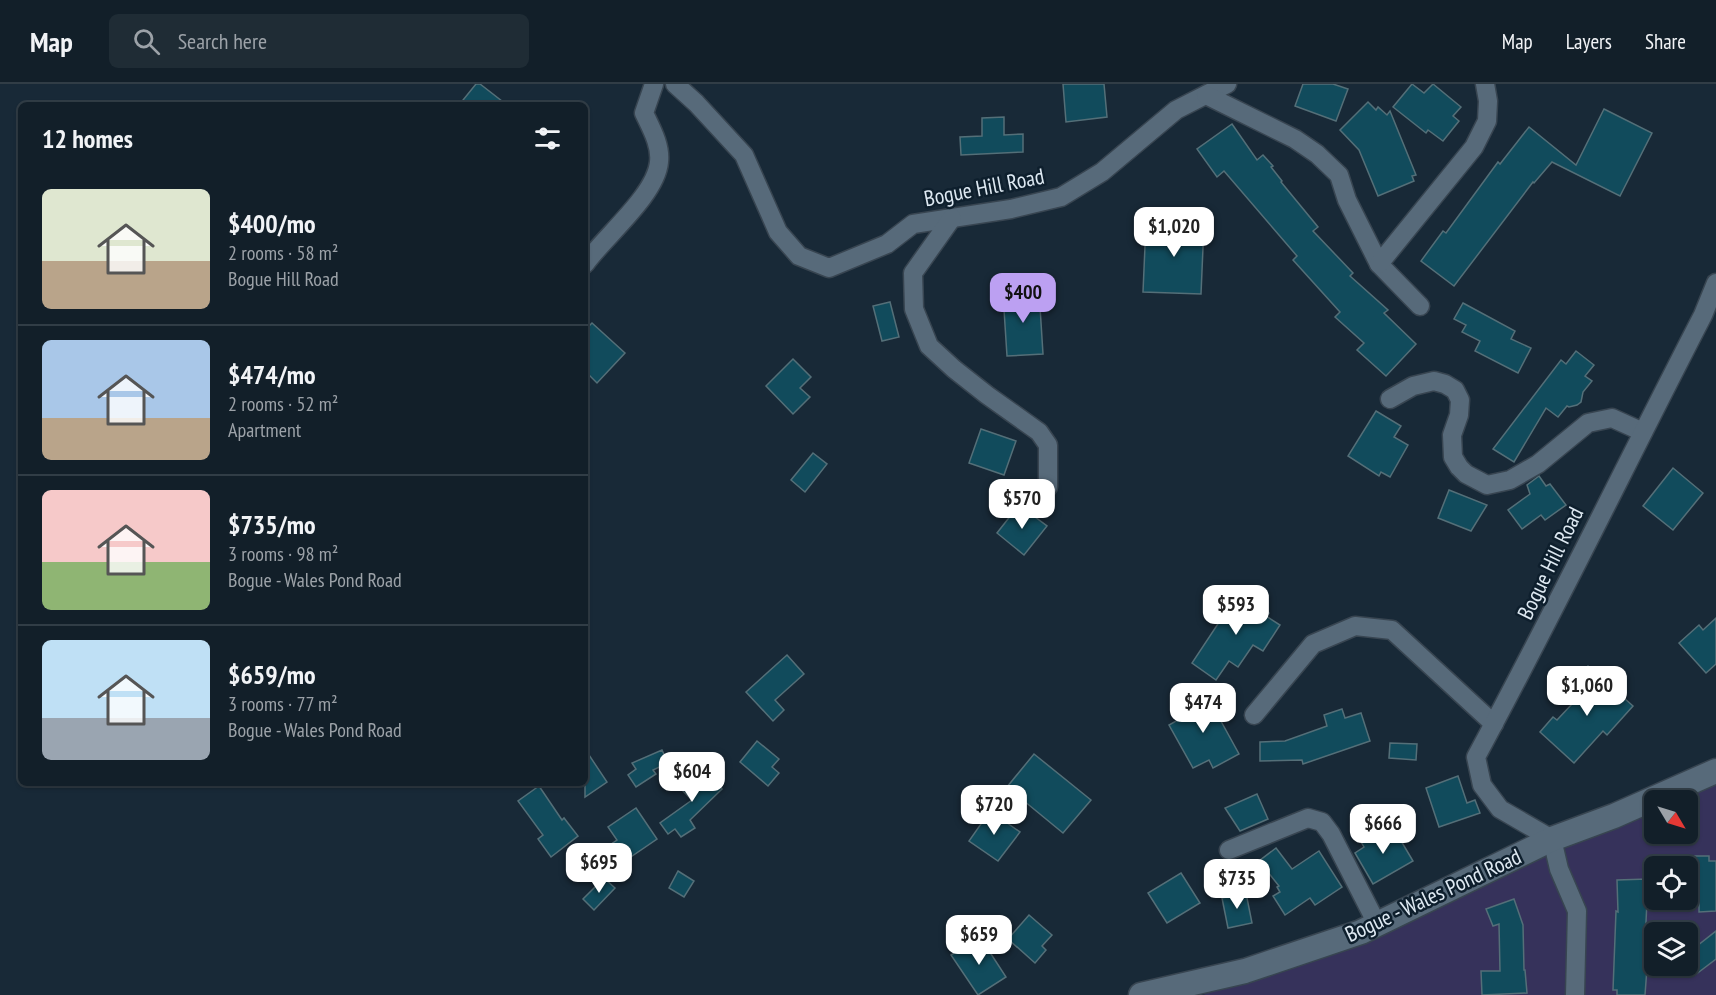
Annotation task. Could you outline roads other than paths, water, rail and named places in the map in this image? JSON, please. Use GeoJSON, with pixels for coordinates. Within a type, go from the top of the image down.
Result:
{"type":"FeatureCollection","features":[{"type":"Feature","properties":{"kind":"street"},"geometry":{"type":"LineString","coordinates":[[588,260],[651,186],[659,162],[657,140],[644,113],[654,84]]}},
{"type":"Feature","properties":{"kind":"street","name":"Bogue Hill Road"},"geometry":{"type":"LineString","coordinates":[[675,84],[696,103],[744,155],[778,232],[799,256],[829,268],[887,244],[913,224],[1011,209],[1061,197],[1102,172],[1176,110],[1227,84]]}},
{"type":"Feature","properties":{"kind":"street"},"geometry":{"type":"LineString","coordinates":[[1379,264],[1474,147],[1487,121],[1488,100],[1485,84]]}},
{"type":"Feature","properties":{"kind":"street"},"geometry":{"type":"LineString","coordinates":[[1206,95],[1295,139],[1317,154],[1339,175],[1347,200],[1379,264],[1420,306]]}},
{"type":"Feature","properties":{"kind":"street"},"geometry":{"type":"LineString","coordinates":[[952,218],[914,273],[914,309],[930,346],[979,389],[1039,432],[1048,446],[1048,487]]}},
{"type":"Feature","properties":{"kind":"street","name":"Bogue Hill Road"},"geometry":{"type":"LineString","coordinates":[[1552,839],[1500,809],[1482,785],[1476,757],[1516,684],[1703,315],[1716,283]]}},
{"type":"Feature","properties":{"kind":"street"},"geometry":{"type":"LineString","coordinates":[[1390,399],[1413,386],[1434,381],[1455,390],[1460,400],[1459,415],[1452,435],[1453,457],[1466,474],[1487,485],[1510,480],[1538,464],[1588,423],[1612,418],[1643,432]]}},
{"type":"Feature","properties":{"kind":"street"},"geometry":{"type":"LineString","coordinates":[[1254,715],[1313,644],[1355,626],[1392,630],[1494,724]]}},
{"type":"Feature","properties":{"kind":"street","name":"Bogue - Wales Pond Road"},"geometry":{"type":"LineString","coordinates":[[1140,995],[1245,971],[1361,932],[1552,839],[1614,816],[1716,771]]}},
{"type":"Feature","properties":{"kind":"street"},"geometry":{"type":"LineString","coordinates":[[1229,850],[1308,818],[1322,822],[1331,834],[1377,924]]}},
{"type":"Feature","properties":{"kind":"street"},"geometry":{"type":"LineString","coordinates":[[1552,839],[1559,869],[1577,911],[1575,995]]}}]}
